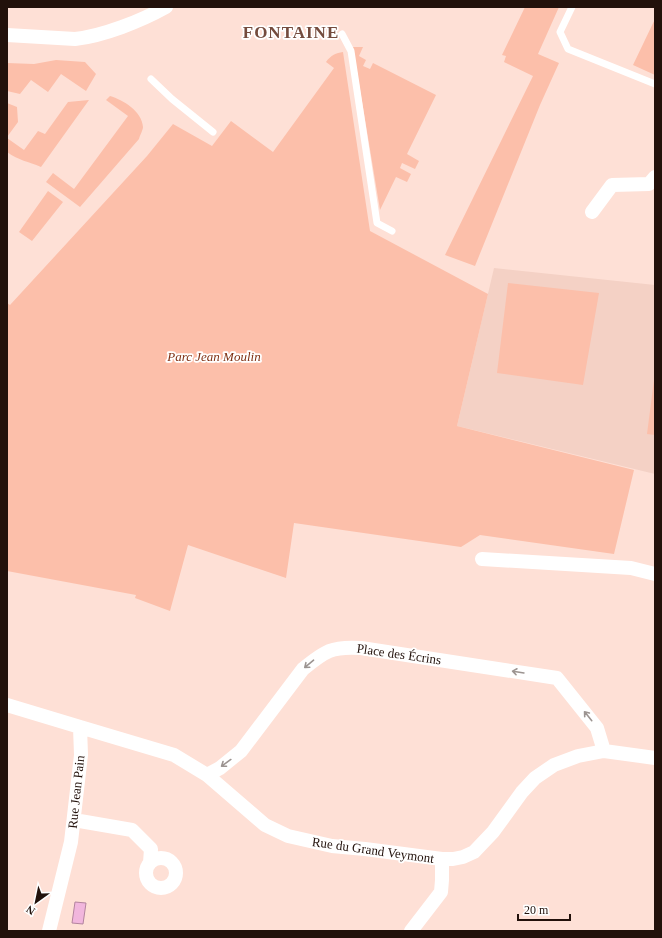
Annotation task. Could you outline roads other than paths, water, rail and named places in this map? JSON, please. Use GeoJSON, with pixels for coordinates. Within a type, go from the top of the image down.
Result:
{"type":"FeatureCollection","features":[{"type":"Feature","properties":{"kind":"street"},"geometry":{"type":"LineString","coordinates":[[7,35],[75,39],[87,38],[148,17],[166,7]]}},
{"type":"Feature","properties":{"kind":"street"},"geometry":{"type":"LineString","coordinates":[[592,212],[612,185],[649,184],[655,177]]}},
{"type":"Feature","properties":{"kind":"street"},"geometry":{"type":"LineString","coordinates":[[482,559],[630,568],[655,574]]}},
{"type":"Feature","properties":{"kind":"street","name":"Place des Écrins"},"geometry":{"type":"LineString","coordinates":[[208,775],[241,751],[303,669],[330,649],[343,647],[361,648],[557,678],[597,728],[604,751]]}},
{"type":"Feature","properties":{"kind":"street"},"geometry":{"type":"LineString","coordinates":[[7,705],[80,727]]}},
{"type":"Feature","properties":{"kind":"street","name":"Rue du Grand Veymont"},"geometry":{"type":"LineString","coordinates":[[80,727],[174,755],[208,775],[265,825],[288,836],[332,846],[442,859],[463,858],[474,852],[492,832],[522,792],[541,773],[554,765],[578,756],[604,751],[655,758]]}},
{"type":"Feature","properties":{"kind":"street","name":"Rue Jean Pain"},"geometry":{"type":"LineString","coordinates":[[49,931],[67,862],[74,820],[81,755],[80,727]]}},
{"type":"Feature","properties":{"kind":"street"},"geometry":{"type":"LineString","coordinates":[[74,820],[132,830],[151,849],[150,863]]}},
{"type":"Feature","properties":{"kind":"street"},"geometry":{"type":"LineString","coordinates":[[411,931],[441,892],[442,859]]}},
{"type":"Feature","properties":{"kind":"lane"},"geometry":{"type":"LineString","coordinates":[[572,7],[560,32],[568,49],[655,84]]}},
{"type":"Feature","properties":{"kind":"lane"},"geometry":{"type":"LineString","coordinates":[[342,34],[351,51],[377,223],[392,231]]}},
{"type":"Feature","properties":{"kind":"lane"},"geometry":{"type":"LineString","coordinates":[[151,79],[172,99],[213,132]]}},
{"type":"Feature","properties":{"kind":"district","name":"FONTAINE"},"geometry":{"type":"Point","coordinates":[291,32]}},
{"type":"Feature","properties":{"kind":"park label","name":"Parc Jean Moulin"},"geometry":{"type":"Point","coordinates":[214,356]}}]}
